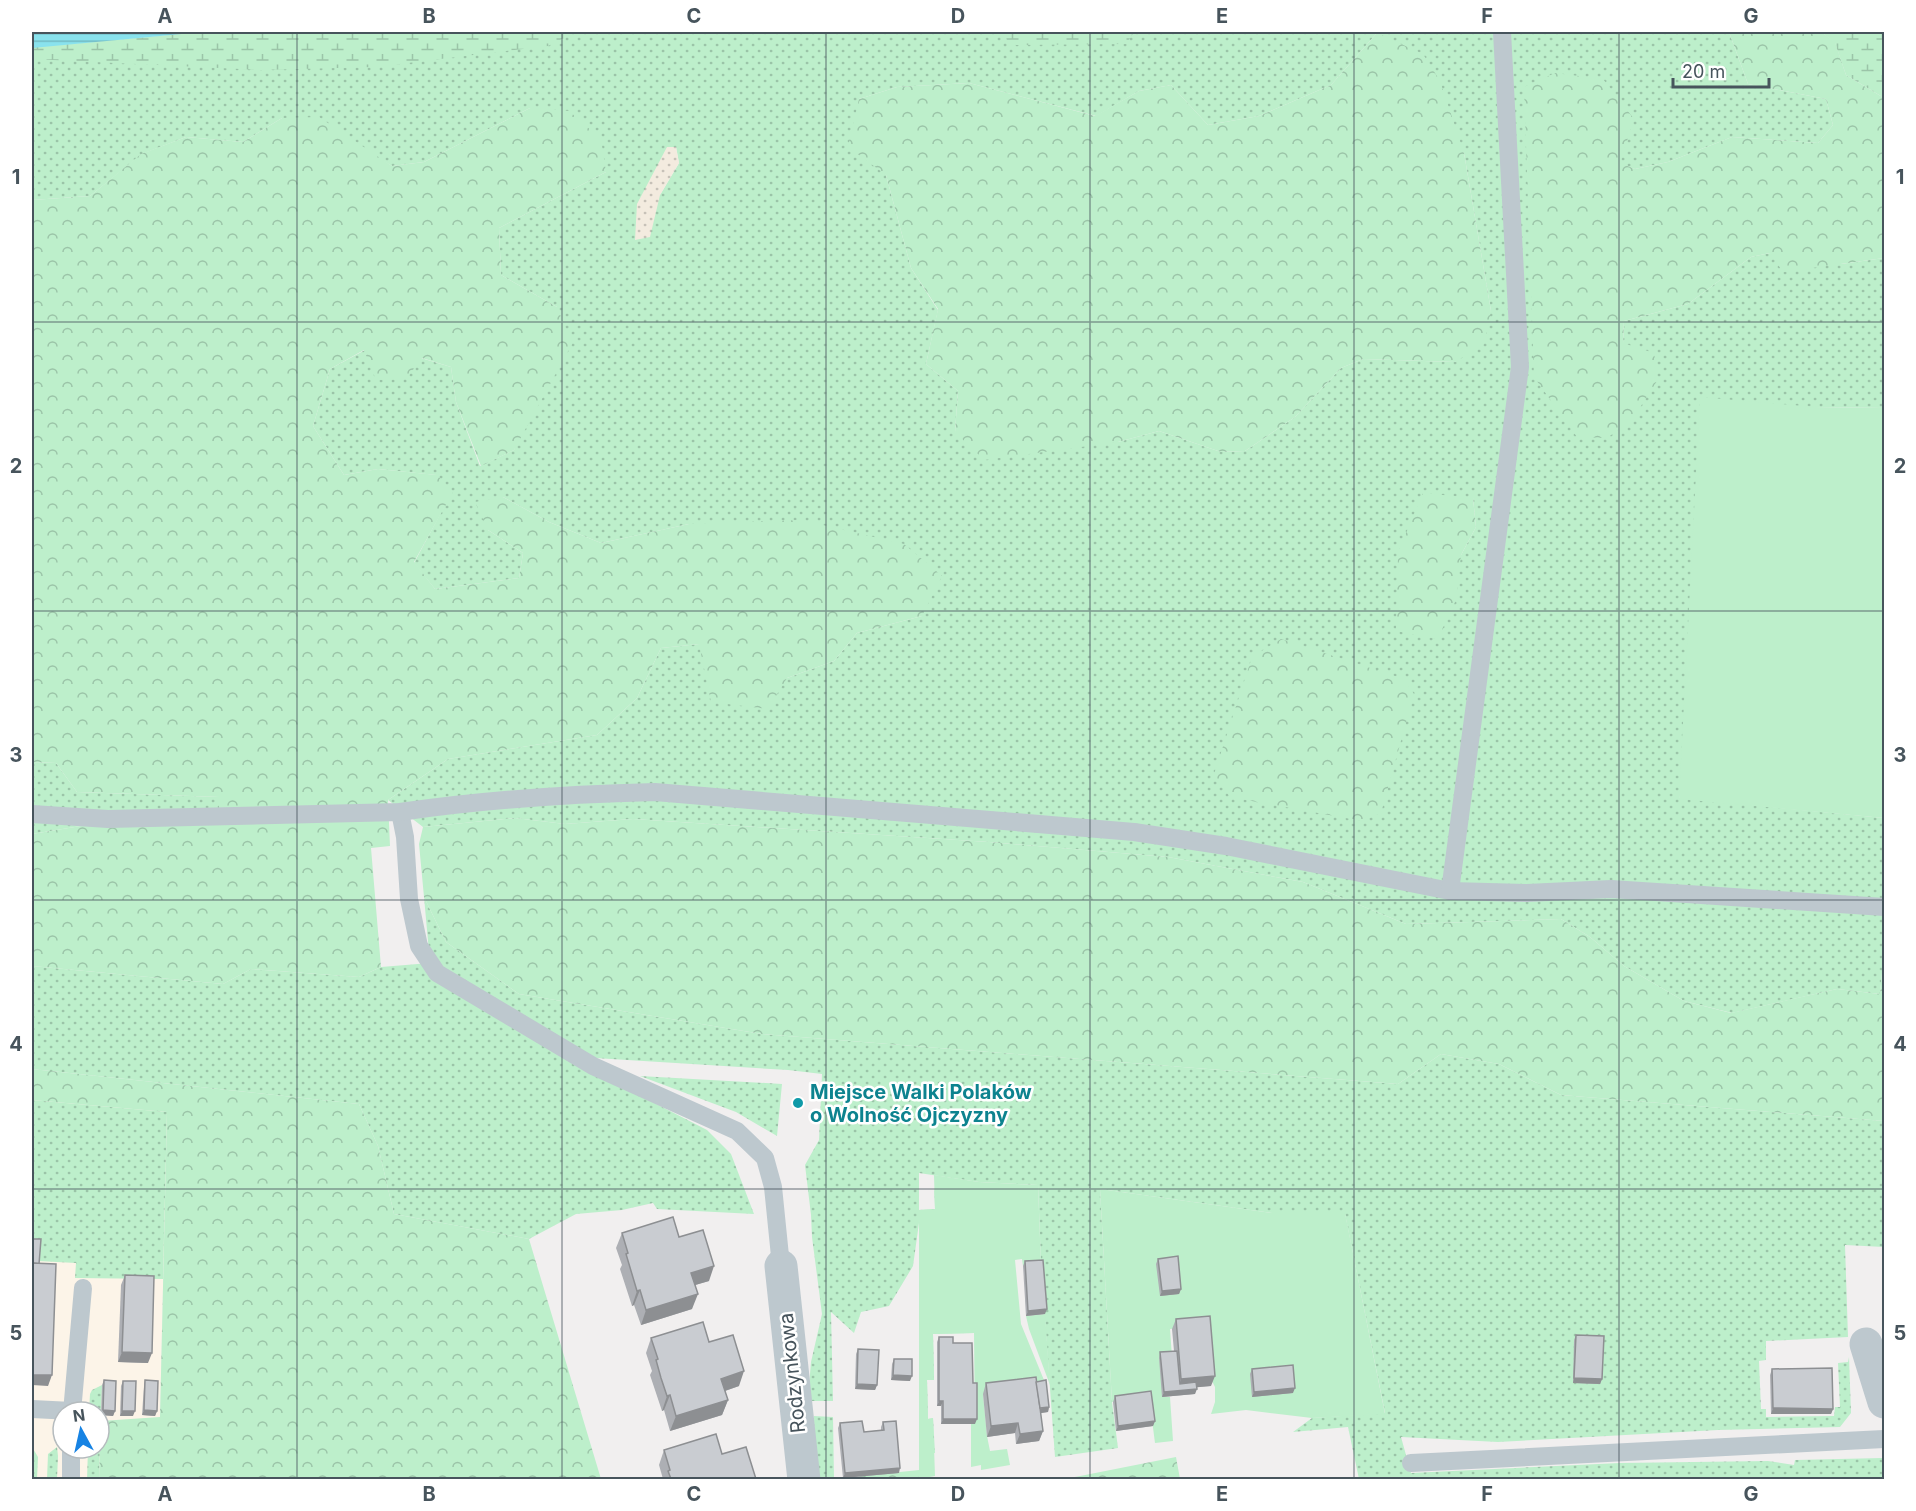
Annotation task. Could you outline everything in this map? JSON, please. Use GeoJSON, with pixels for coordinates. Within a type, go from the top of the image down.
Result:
{"type":"FeatureCollection","features":[{"type":"Feature","properties":{"kind":"street","name":"Rodzynkowa"},"geometry":{"type":"LineString","coordinates":[[781,1266],[804,1479]]}},
{"type":"Feature","properties":{"kind":"street"},"geometry":{"type":"LineString","coordinates":[[1866,1344],[1884,1402]]}},
{"type":"Feature","properties":{"kind":"lane"},"geometry":{"type":"LineString","coordinates":[[1450,891],[1520,367],[1502,32]]}},
{"type":"Feature","properties":{"kind":"lane"},"geometry":{"type":"LineString","coordinates":[[32,813],[108,819],[400,812],[442,806],[655,792],[1134,832],[1226,846],[1450,891],[1527,893],[1611,889],[1884,908]]}},
{"type":"Feature","properties":{"kind":"lane"},"geometry":{"type":"LineString","coordinates":[[400,812],[405,837],[409,899],[419,946],[437,973],[593,1066],[737,1131],[765,1158],[773,1187],[781,1266]]}},
{"type":"Feature","properties":{"kind":"lane"},"geometry":{"type":"LineString","coordinates":[[73,1400],[83,1288]]}},
{"type":"Feature","properties":{"kind":"lane"},"geometry":{"type":"LineString","coordinates":[[32,1409],[51,1410]]}},
{"type":"Feature","properties":{"kind":"lane"},"geometry":{"type":"LineString","coordinates":[[1411,1463],[1884,1439]]}},
{"type":"Feature","properties":{"kind":"lane"},"geometry":{"type":"LineString","coordinates":[[71,1479],[72,1460]]}},
{"type":"Feature","properties":{"kind":"shaded area"},"geometry":{"type":"Polygon","coordinates":[[[32,1100],[167,1112],[160,1418],[111,1420],[111,1400],[51,1400],[51,1460],[100,1460],[99,1479],[32,1479],[32,1100]]]}},
{"type":"Feature","properties":{"kind":"green space"},"geometry":{"type":"Polygon","coordinates":[[[203,32],[1729,32],[1748,84],[1826,99],[1833,125],[1818,143],[1732,137],[1668,162],[1635,169],[1620,164],[1535,367],[1534,376],[1623,343],[1624,321],[1688,304],[1751,257],[1770,253],[1841,264],[1884,258],[1884,408],[1816,407],[1679,798],[1884,818],[1884,952],[1880,994],[1837,989],[1732,1013],[1684,1001],[1624,966],[1590,937],[1561,919],[1406,924],[1303,882],[1168,857],[989,842],[633,819],[565,824],[515,818],[423,827],[388,800],[448,759],[597,735],[637,698],[661,648],[699,644],[787,678],[834,661],[857,633],[922,616],[689,524],[601,543],[549,522],[503,497],[488,530],[523,553],[519,578],[435,589],[414,563],[452,492],[436,475],[378,469],[344,475],[313,426],[330,369],[365,350],[421,358],[451,367],[456,402],[480,466],[514,450],[557,307],[501,275],[499,228],[606,172],[530,108],[424,162],[392,166],[282,118],[243,142],[186,137],[142,154],[90,196],[32,200],[32,48],[203,32]],[[1377,33],[1331,85],[1259,116],[1208,125],[1171,85],[1139,91],[1096,116],[969,83],[897,87],[859,99],[886,175],[911,268],[938,310],[926,364],[958,391],[955,432],[1118,442],[1159,431],[1221,452],[1245,451],[1295,417],[1341,368],[1363,359],[1455,362],[1491,311],[1464,153],[1377,33]],[[676,147],[660,195],[679,163],[676,147]],[[1473,498],[1461,555],[1476,527],[1473,498]]]}},
{"type":"Feature","properties":{"kind":"green space"},"geometry":{"type":"Polygon","coordinates":[[[203,32],[576,32],[548,46],[375,67],[261,70],[32,59],[32,45],[70,44],[203,32]]]}},
{"type":"Feature","properties":{"kind":"green space"},"geometry":{"type":"Polygon","coordinates":[[[993,32],[1134,32],[1126,44],[1016,45],[993,32]]]}},
{"type":"Feature","properties":{"kind":"green space"},"geometry":{"type":"Polygon","coordinates":[[[1729,32],[1821,32],[1835,42],[1846,75],[1884,98],[1884,258],[1783,272],[1770,253],[1751,257],[1688,304],[1624,321],[1623,343],[1654,353],[1657,381],[1632,420],[1607,438],[1577,437],[1534,377],[1524,87],[1555,73],[1603,79],[1634,119],[1620,163],[1635,169],[1668,162],[1732,137],[1818,143],[1833,125],[1826,99],[1748,84],[1729,32]]]}},
{"type":"Feature","properties":{"kind":"green space"},"geometry":{"type":"Polygon","coordinates":[[[1821,32],[1884,32],[1884,98],[1846,75],[1835,43],[1821,32]]]}},
{"type":"Feature","properties":{"kind":"green space"},"geometry":{"type":"Polygon","coordinates":[[[1377,33],[1423,54],[1440,81],[1464,153],[1491,311],[1484,344],[1455,362],[1363,359],[1341,368],[1295,417],[1245,451],[1221,452],[1159,431],[1118,442],[984,460],[955,432],[958,391],[926,364],[938,309],[911,268],[886,175],[848,147],[859,99],[897,87],[969,83],[1095,116],[1139,91],[1171,85],[1208,125],[1259,116],[1331,85],[1377,33]]]}},
{"type":"Feature","properties":{"kind":"green space"},"geometry":{"type":"Polygon","coordinates":[[[530,108],[569,111],[601,139],[606,172],[499,228],[501,275],[557,307],[572,344],[514,450],[481,466],[456,402],[451,367],[422,358],[406,379],[376,380],[364,350],[330,369],[313,426],[344,475],[378,469],[437,475],[453,492],[414,562],[435,589],[519,578],[523,553],[488,530],[475,502],[503,497],[549,522],[601,543],[689,524],[801,520],[904,544],[942,576],[922,616],[857,633],[834,661],[787,678],[768,709],[711,702],[699,644],[661,648],[637,698],[597,735],[448,759],[388,800],[390,846],[371,848],[381,967],[359,977],[251,969],[223,984],[32,966],[32,834],[87,825],[219,825],[219,797],[77,792],[56,763],[32,762],[32,200],[90,196],[141,154],[186,137],[243,142],[282,118],[319,117],[392,166],[424,162],[530,108]]]}},
{"type":"Feature","properties":{"kind":"green space"},"geometry":{"type":"Polygon","coordinates":[[[1700,397],[1816,407],[1884,408],[1884,818],[1679,799],[1700,397]]]}},
{"type":"Feature","properties":{"kind":"green space"},"geometry":{"type":"Polygon","coordinates":[[[1423,493],[1473,498],[1476,527],[1461,555],[1456,600],[1438,639],[1396,631],[1398,552],[1423,493]]]}},
{"type":"Feature","properties":{"kind":"green space"},"geometry":{"type":"Polygon","coordinates":[[[1281,639],[1404,679],[1414,694],[1381,813],[1362,821],[1230,797],[1214,774],[1252,657],[1281,639]]]}},
{"type":"Feature","properties":{"kind":"green space"},"geometry":{"type":"Polygon","coordinates":[[[32,762],[56,763],[77,792],[219,797],[219,826],[87,825],[32,834],[32,762]]]}},
{"type":"Feature","properties":{"kind":"green space"},"geometry":{"type":"Polygon","coordinates":[[[515,818],[565,824],[633,819],[989,842],[1168,857],[1303,882],[1406,924],[1561,919],[1590,937],[1624,966],[1684,1001],[1731,1013],[1837,989],[1880,994],[1884,952],[1884,1121],[1561,1095],[1499,1064],[1441,1054],[1398,1084],[762,1034],[519,994],[446,942],[424,897],[419,844],[423,827],[515,818]]]}},
{"type":"Feature","properties":{"kind":"green space"},"geometry":{"type":"Polygon","coordinates":[[[424,897],[446,942],[519,994],[762,1034],[1398,1084],[1441,1054],[1499,1064],[1561,1095],[1884,1121],[1884,1247],[1845,1245],[1848,1337],[1766,1341],[1766,1360],[1759,1361],[1761,1409],[1766,1409],[1766,1417],[1834,1416],[1835,1407],[1840,1407],[1838,1363],[1848,1362],[1849,1357],[1851,1413],[1840,1427],[1718,1430],[1498,1442],[1401,1437],[1411,1473],[1620,1463],[1768,1461],[1794,1465],[1795,1460],[1882,1458],[1884,1479],[1359,1479],[1348,1427],[1293,1432],[1312,1418],[1385,1413],[1345,1214],[1272,1213],[1100,1189],[1112,1402],[1118,1448],[1055,1457],[1041,1265],[1038,1185],[979,1182],[919,1173],[919,1210],[935,1209],[934,1188],[974,1333],[933,1334],[934,1380],[927,1380],[928,1419],[933,1418],[935,1453],[919,1452],[919,1319],[935,1302],[919,1276],[919,1223],[913,1266],[889,1306],[861,1312],[854,1333],[831,1312],[833,1401],[810,1401],[808,1399],[811,1362],[822,1314],[805,1165],[819,1140],[822,1074],[563,1056],[707,1130],[731,1154],[754,1214],[657,1209],[653,1203],[622,1210],[576,1214],[529,1239],[394,1214],[378,1146],[359,1104],[32,1069],[32,966],[223,984],[251,969],[359,977],[381,967],[430,963],[424,897]]]}},
{"type":"Feature","properties":{"kind":"green space"},"geometry":{"type":"Polygon","coordinates":[[[32,1069],[359,1104],[378,1146],[394,1214],[529,1239],[601,1479],[99,1479],[100,1460],[111,1460],[111,1420],[160,1417],[167,1112],[32,1100],[32,1069]]]}},
{"type":"Feature","properties":{"kind":"green space"},"geometry":{"type":"Polygon","coordinates":[[[640,1076],[782,1084],[777,1136],[736,1112],[640,1076]]]}},
{"type":"Feature","properties":{"kind":"green space"},"geometry":{"type":"Polygon","coordinates":[[[32,1100],[167,1112],[163,1279],[75,1278],[76,1263],[38,1261],[32,1244],[32,1100]]]}},
{"type":"Feature","properties":{"kind":"green space"},"geometry":{"type":"Polygon","coordinates":[[[934,1175],[979,1182],[1038,1185],[1041,1265],[1023,1266],[1022,1259],[1015,1260],[1021,1324],[1046,1385],[983,1394],[990,1451],[1007,1449],[1010,1465],[981,1470],[981,1465],[971,1467],[971,1424],[975,1424],[974,1333],[933,1334],[934,1380],[927,1380],[928,1419],[933,1418],[935,1476],[919,1479],[919,1210],[935,1209],[934,1175]]]}},
{"type":"Feature","properties":{"kind":"green space"},"geometry":{"type":"Polygon","coordinates":[[[1100,1189],[1272,1213],[1345,1213],[1385,1414],[1312,1418],[1246,1410],[1211,1414],[1215,1402],[1215,1387],[1211,1379],[1206,1326],[1170,1329],[1172,1357],[1162,1397],[1170,1397],[1173,1441],[1155,1443],[1149,1397],[1112,1402],[1100,1189]]]}},
{"type":"Feature","properties":{"kind":"green space"},"geometry":{"type":"Polygon","coordinates":[[[1045,1314],[1050,1385],[1026,1316],[1045,1314]]]}},
{"type":"Feature","properties":{"kind":"green space"},"geometry":{"type":"Polygon","coordinates":[[[102,1385],[102,1400],[90,1400],[92,1390],[102,1385]]]}},
{"type":"Feature","properties":{"kind":"green space"},"geometry":{"type":"Polygon","coordinates":[[[814,1416],[833,1417],[834,1479],[815,1479],[814,1416]]]}},
{"type":"Feature","properties":{"kind":"green space"},"geometry":{"type":"Polygon","coordinates":[[[32,1447],[38,1457],[37,1479],[32,1479],[32,1447]]]}},
{"type":"Feature","properties":{"kind":"green space"},"geometry":{"type":"Polygon","coordinates":[[[51,1452],[51,1460],[58,1460],[57,1479],[47,1479],[48,1454],[51,1452]]]}},
{"type":"Feature","properties":{"kind":"green space"},"geometry":{"type":"Polygon","coordinates":[[[1176,1457],[1180,1479],[1063,1479],[1070,1478],[1176,1457]]]}},
{"type":"Feature","properties":{"kind":"green space"},"geometry":{"type":"Polygon","coordinates":[[[88,1460],[100,1460],[99,1479],[87,1480],[88,1460]]]}},
{"type":"Feature","properties":{"kind":"green space"},"geometry":{"type":"Polygon","coordinates":[[[919,1470],[919,1479],[834,1480],[834,1479],[919,1470]]]}},
{"type":"Feature","properties":{"kind":"sand"},"geometry":{"type":"Polygon","coordinates":[[[667,147],[676,147],[679,163],[660,195],[650,237],[635,240],[637,204],[667,147]]]}},
{"type":"Feature","properties":{"kind":"water"},"geometry":{"type":"Polygon","coordinates":[[[32,32],[203,32],[32,48],[32,32]]]}},
{"type":"Feature","properties":{"kind":"building"},"geometry":{"type":"Polygon","coordinates":[[[673,1217],[679,1237],[703,1230],[714,1266],[691,1273],[698,1294],[646,1310],[640,1290],[637,1291],[622,1233],[673,1217]]]}},
{"type":"Feature","properties":{"kind":"building"},"geometry":{"type":"Polygon","coordinates":[[[32,1239],[41,1239],[39,1264],[32,1263],[32,1239]]]}},
{"type":"Feature","properties":{"kind":"building"},"geometry":{"type":"Polygon","coordinates":[[[1178,1256],[1181,1289],[1162,1291],[1158,1259],[1178,1256]]]}},
{"type":"Feature","properties":{"kind":"building"},"geometry":{"type":"Polygon","coordinates":[[[1043,1260],[1047,1309],[1028,1311],[1025,1261],[1043,1260]]]}},
{"type":"Feature","properties":{"kind":"building"},"geometry":{"type":"Polygon","coordinates":[[[32,1263],[56,1264],[52,1375],[32,1375],[32,1263]]]}},
{"type":"Feature","properties":{"kind":"building"},"geometry":{"type":"Polygon","coordinates":[[[125,1275],[154,1276],[152,1353],[122,1352],[125,1275]]]}},
{"type":"Feature","properties":{"kind":"building"},"geometry":{"type":"Polygon","coordinates":[[[1210,1316],[1215,1376],[1181,1379],[1176,1319],[1210,1316]]]}},
{"type":"Feature","properties":{"kind":"building"},"geometry":{"type":"Polygon","coordinates":[[[703,1322],[709,1342],[733,1335],[744,1371],[721,1379],[728,1400],[676,1416],[670,1395],[667,1396],[661,1378],[651,1338],[703,1322]]]}},
{"type":"Feature","properties":{"kind":"building"},"geometry":{"type":"Polygon","coordinates":[[[1576,1335],[1604,1336],[1602,1379],[1574,1378],[1576,1335]]]}},
{"type":"Feature","properties":{"kind":"building"},"geometry":{"type":"Polygon","coordinates":[[[939,1337],[953,1337],[953,1343],[972,1343],[973,1383],[977,1383],[977,1419],[943,1419],[943,1401],[939,1401],[939,1337]]]}},
{"type":"Feature","properties":{"kind":"building"},"geometry":{"type":"Polygon","coordinates":[[[858,1349],[879,1350],[877,1385],[857,1384],[858,1349]]]}},
{"type":"Feature","properties":{"kind":"building"},"geometry":{"type":"Polygon","coordinates":[[[1177,1351],[1180,1384],[1196,1382],[1197,1389],[1164,1392],[1160,1352],[1177,1351]]]}},
{"type":"Feature","properties":{"kind":"building"},"geometry":{"type":"Polygon","coordinates":[[[894,1359],[912,1359],[912,1376],[893,1375],[894,1359]]]}},
{"type":"Feature","properties":{"kind":"building"},"geometry":{"type":"Polygon","coordinates":[[[1293,1365],[1295,1388],[1254,1392],[1252,1369],[1293,1365]]]}},
{"type":"Feature","properties":{"kind":"building"},"geometry":{"type":"Polygon","coordinates":[[[1832,1368],[1833,1409],[1773,1408],[1772,1369],[1832,1368]]]}},
{"type":"Feature","properties":{"kind":"building"},"geometry":{"type":"Polygon","coordinates":[[[1036,1377],[1043,1431],[1020,1434],[1018,1423],[991,1426],[986,1383],[1036,1377]]]}},
{"type":"Feature","properties":{"kind":"building"},"geometry":{"type":"Polygon","coordinates":[[[104,1380],[116,1381],[115,1411],[111,1411],[111,1400],[103,1400],[104,1380]]]}},
{"type":"Feature","properties":{"kind":"building"},"geometry":{"type":"Polygon","coordinates":[[[145,1380],[158,1381],[157,1411],[144,1410],[145,1380]]]}},
{"type":"Feature","properties":{"kind":"building"},"geometry":{"type":"Polygon","coordinates":[[[1046,1380],[1049,1407],[1040,1408],[1036,1382],[1046,1380]]]}},
{"type":"Feature","properties":{"kind":"building"},"geometry":{"type":"Polygon","coordinates":[[[123,1381],[136,1381],[135,1411],[122,1411],[123,1381]]]}},
{"type":"Feature","properties":{"kind":"building"},"geometry":{"type":"Polygon","coordinates":[[[1151,1391],[1155,1421],[1118,1426],[1115,1396],[1151,1391]]]}},
{"type":"Feature","properties":{"kind":"building"},"geometry":{"type":"Polygon","coordinates":[[[862,1421],[864,1432],[884,1430],[883,1422],[896,1421],[900,1468],[845,1473],[840,1423],[862,1421]]]}},
{"type":"Feature","properties":{"kind":"building"},"geometry":{"type":"Polygon","coordinates":[[[716,1434],[722,1454],[746,1447],[756,1479],[671,1479],[664,1450],[716,1434]]]}},
{"type":"Feature","properties":{"kind":"place","name":"Miejsce Walki Polaków o Wolność Ojczyzny"},"geometry":{"type":"Point","coordinates":[798,1103]}}]}
